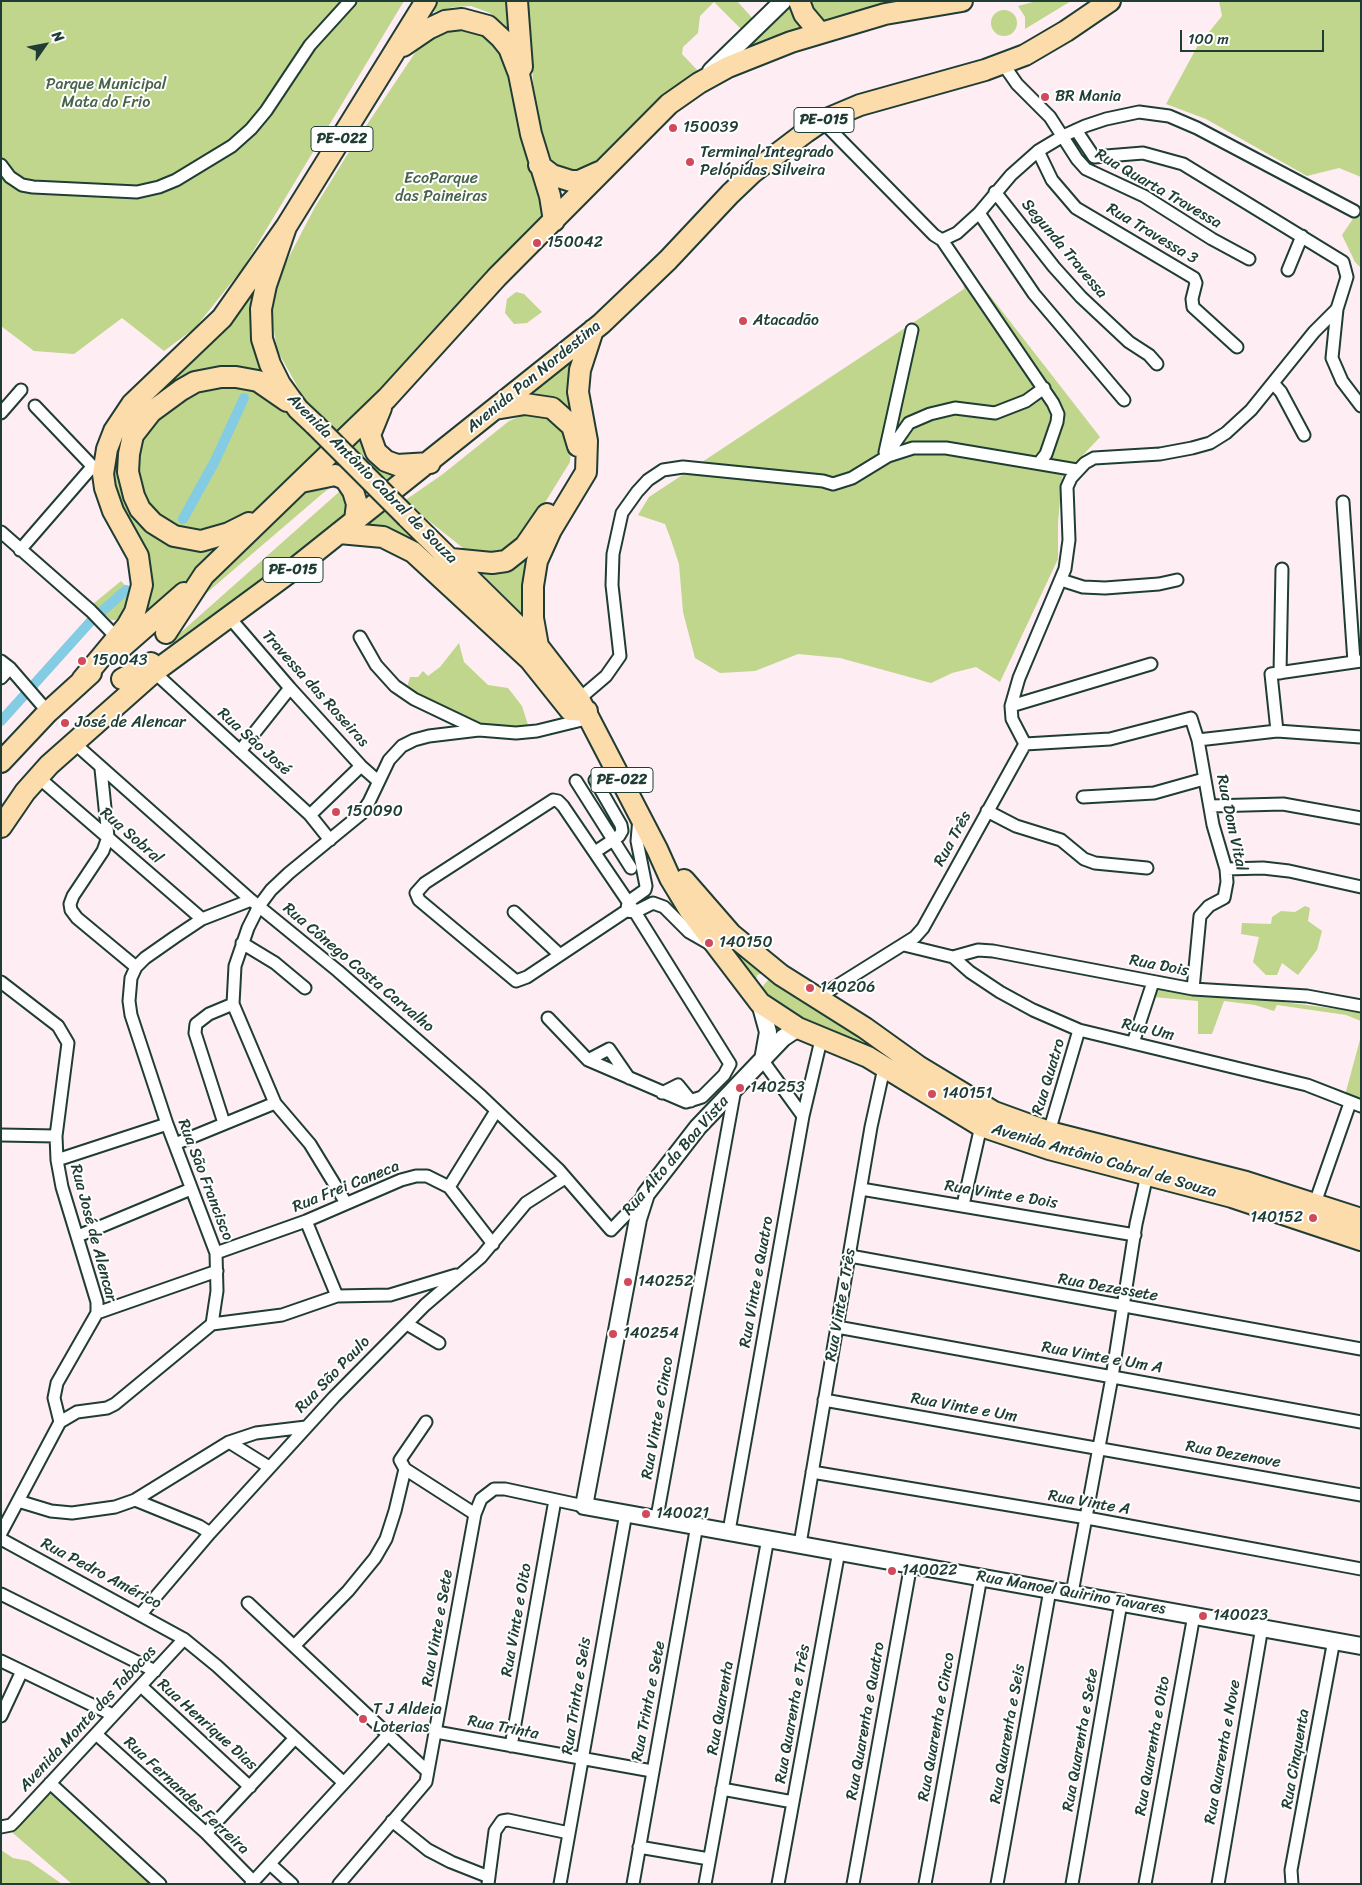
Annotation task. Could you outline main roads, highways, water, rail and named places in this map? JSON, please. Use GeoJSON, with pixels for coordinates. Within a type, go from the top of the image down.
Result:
{"type":"FeatureCollection","features":[{"type":"Feature","properties":{"kind":"highway","name":"Avenida Antônio Cabral de Souza"},"geometry":{"type":"LineString","coordinates":[[426,1],[286,227],[266,285],[261,309],[262,339],[280,384],[298,408],[538,646],[585,710],[658,849],[670,878],[718,949],[760,1003],[798,1028],[821,1040],[851,1050],[884,1068],[980,1126],[1049,1149],[1232,1197],[1361,1240]]}},
{"type":"Feature","properties":{"kind":"highway"},"geometry":{"type":"LineString","coordinates":[[517,1],[525,101]]}},
{"type":"Feature","properties":{"kind":"highway"},"geometry":{"type":"LineString","coordinates":[[799,1],[804,14],[820,33]]}},
{"type":"Feature","properties":{"kind":"highway","name":"Avenida Pan Nordestina"},"geometry":{"type":"LineString","coordinates":[[1,827],[25,792],[73,742],[186,646],[229,617],[430,463],[490,410],[593,330],[661,266],[752,173],[822,121],[860,105],[1003,64],[1025,55],[1066,32],[1110,1]]}},
{"type":"Feature","properties":{"kind":"highway"},"geometry":{"type":"LineString","coordinates":[[1,762],[48,712],[121,642],[204,575],[301,482],[386,398],[497,277],[669,104],[698,83],[749,58],[820,33],[885,14],[948,3]]}},
{"type":"Feature","properties":{"kind":"highway"},"geometry":{"type":"LineString","coordinates":[[397,50],[428,29],[445,21],[462,19],[477,22],[495,32],[509,48],[519,74],[539,164],[550,196],[554,221]]}},
{"type":"Feature","properties":{"kind":"highway"},"geometry":{"type":"LineString","coordinates":[[539,164],[552,175],[571,181],[586,178],[605,169]]}},
{"type":"Feature","properties":{"kind":"highway"},"geometry":{"type":"LineString","coordinates":[[121,642],[136,612],[142,585],[138,556],[108,500],[98,471],[107,448],[122,416],[218,322],[286,227]]}},
{"type":"Feature","properties":{"kind":"highway"},"geometry":{"type":"LineString","coordinates":[[538,646],[533,618],[533,586],[537,561],[551,530],[586,472],[587,441],[578,392],[580,370],[593,330]]}},
{"type":"Feature","properties":{"kind":"highway"},"geometry":{"type":"LineString","coordinates":[[268,512],[228,533],[208,539],[184,539],[166,532],[153,523],[140,509],[134,496],[128,472],[133,435],[151,412],[180,390],[195,382],[221,376],[258,381],[298,408]]}},
{"type":"Feature","properties":{"kind":"highway"},"geometry":{"type":"LineString","coordinates":[[386,398],[370,436],[376,452],[386,461],[397,465],[430,463]]}},
{"type":"Feature","properties":{"kind":"highway"},"geometry":{"type":"LineString","coordinates":[[451,559],[492,563],[506,561],[515,555],[534,534],[576,464],[579,451],[574,432],[564,418],[552,408],[525,404],[490,410]]}},
{"type":"Feature","properties":{"kind":"highway"},"geometry":{"type":"LineString","coordinates":[[301,482],[335,475],[345,479],[353,491],[357,504],[347,527],[383,537],[414,552],[530,660],[570,710],[585,710]]}},
{"type":"Feature","properties":{"kind":"highway"},"geometry":{"type":"LineString","coordinates":[[166,633],[204,575]]}},
{"type":"Feature","properties":{"kind":"highway"},"geometry":{"type":"LineString","coordinates":[[122,679],[186,646]]}},
{"type":"Feature","properties":{"kind":"highway","name":"Avenida Antônio Cabral de Souza"},"geometry":{"type":"LineString","coordinates":[[658,849],[730,934],[781,975],[866,1028],[918,1066],[994,1112],[1049,1132],[1246,1182],[1315,1203],[1361,1220]]}},
{"type":"Feature","properties":{"kind":"highway"},"geometry":{"type":"LineString","coordinates":[[760,1003],[758,984],[762,978],[781,975]]}},
{"type":"Feature","properties":{"kind":"highway"},"geometry":{"type":"LineString","coordinates":[[851,1050],[864,1040],[866,1028]]}},
{"type":"Feature","properties":{"kind":"main road"},"geometry":{"type":"LineString","coordinates":[[698,83],[783,1]]}},
{"type":"Feature","properties":{"kind":"main road"},"geometry":{"type":"LineString","coordinates":[[760,1003],[768,1032],[763,1061]]}},
{"type":"Feature","properties":{"kind":"main road","name":"Rua Alto da Boa Vista"},"geometry":{"type":"LineString","coordinates":[[584,1506],[638,1218],[646,1194],[698,1127],[783,1038],[798,1028]]}},
{"type":"Feature","properties":{"kind":"main road","name":"Rua Manoel Quirino Tavares"},"geometry":{"type":"LineString","coordinates":[[584,1506],[656,1517],[1361,1646]]}},
{"type":"Feature","properties":{"kind":"waterway"},"geometry":{"type":"LineString","coordinates":[[183,519],[215,461],[244,398]]}},
{"type":"Feature","properties":{"kind":"waterway"},"geometry":{"type":"LineString","coordinates":[[1,721],[91,621],[126,590]]}},
{"type":"Feature","properties":{"kind":"place","name":"BR Mania"},"geometry":{"type":"Point","coordinates":[1045,97]}},
{"type":"Feature","properties":{"kind":"place","name":"150039"},"geometry":{"type":"Point","coordinates":[673,128]}},
{"type":"Feature","properties":{"kind":"place","name":"Terminal Integrado Pelópidas Silveira"},"geometry":{"type":"Point","coordinates":[690,162]}},
{"type":"Feature","properties":{"kind":"place","name":"150042"},"geometry":{"type":"Point","coordinates":[537,243]}},
{"type":"Feature","properties":{"kind":"place","name":"Atacadão"},"geometry":{"type":"Point","coordinates":[743,321]}},
{"type":"Feature","properties":{"kind":"place","name":"150043"},"geometry":{"type":"Point","coordinates":[82,661]}},
{"type":"Feature","properties":{"kind":"place","name":"José de Alencar"},"geometry":{"type":"Point","coordinates":[65,723]}},
{"type":"Feature","properties":{"kind":"place","name":"150090"},"geometry":{"type":"Point","coordinates":[336,812]}},
{"type":"Feature","properties":{"kind":"place","name":"140150"},"geometry":{"type":"Point","coordinates":[709,943]}},
{"type":"Feature","properties":{"kind":"place","name":"140206"},"geometry":{"type":"Point","coordinates":[810,988]}},
{"type":"Feature","properties":{"kind":"place","name":"140253"},"geometry":{"type":"Point","coordinates":[740,1088]}},
{"type":"Feature","properties":{"kind":"place","name":"140151"},"geometry":{"type":"Point","coordinates":[932,1094]}},
{"type":"Feature","properties":{"kind":"place","name":"140152"},"geometry":{"type":"Point","coordinates":[1313,1218]}},
{"type":"Feature","properties":{"kind":"place","name":"140252"},"geometry":{"type":"Point","coordinates":[628,1282]}},
{"type":"Feature","properties":{"kind":"place","name":"140254"},"geometry":{"type":"Point","coordinates":[613,1334]}},
{"type":"Feature","properties":{"kind":"place","name":"140021"},"geometry":{"type":"Point","coordinates":[646,1514]}},
{"type":"Feature","properties":{"kind":"place","name":"140022"},"geometry":{"type":"Point","coordinates":[892,1571]}},
{"type":"Feature","properties":{"kind":"place","name":"140023"},"geometry":{"type":"Point","coordinates":[1203,1616]}},
{"type":"Feature","properties":{"kind":"place","name":"T J Aldeia Loterias"},"geometry":{"type":"Point","coordinates":[363,1719]}},
{"type":"Feature","properties":{"kind":"park label","name":"Parque Municipal Mata do Frio"},"geometry":{"type":"Point","coordinates":[106,94]}},
{"type":"Feature","properties":{"kind":"park label","name":"EcoParque das Paineiras"},"geometry":{"type":"Point","coordinates":[441,188]}}]}
